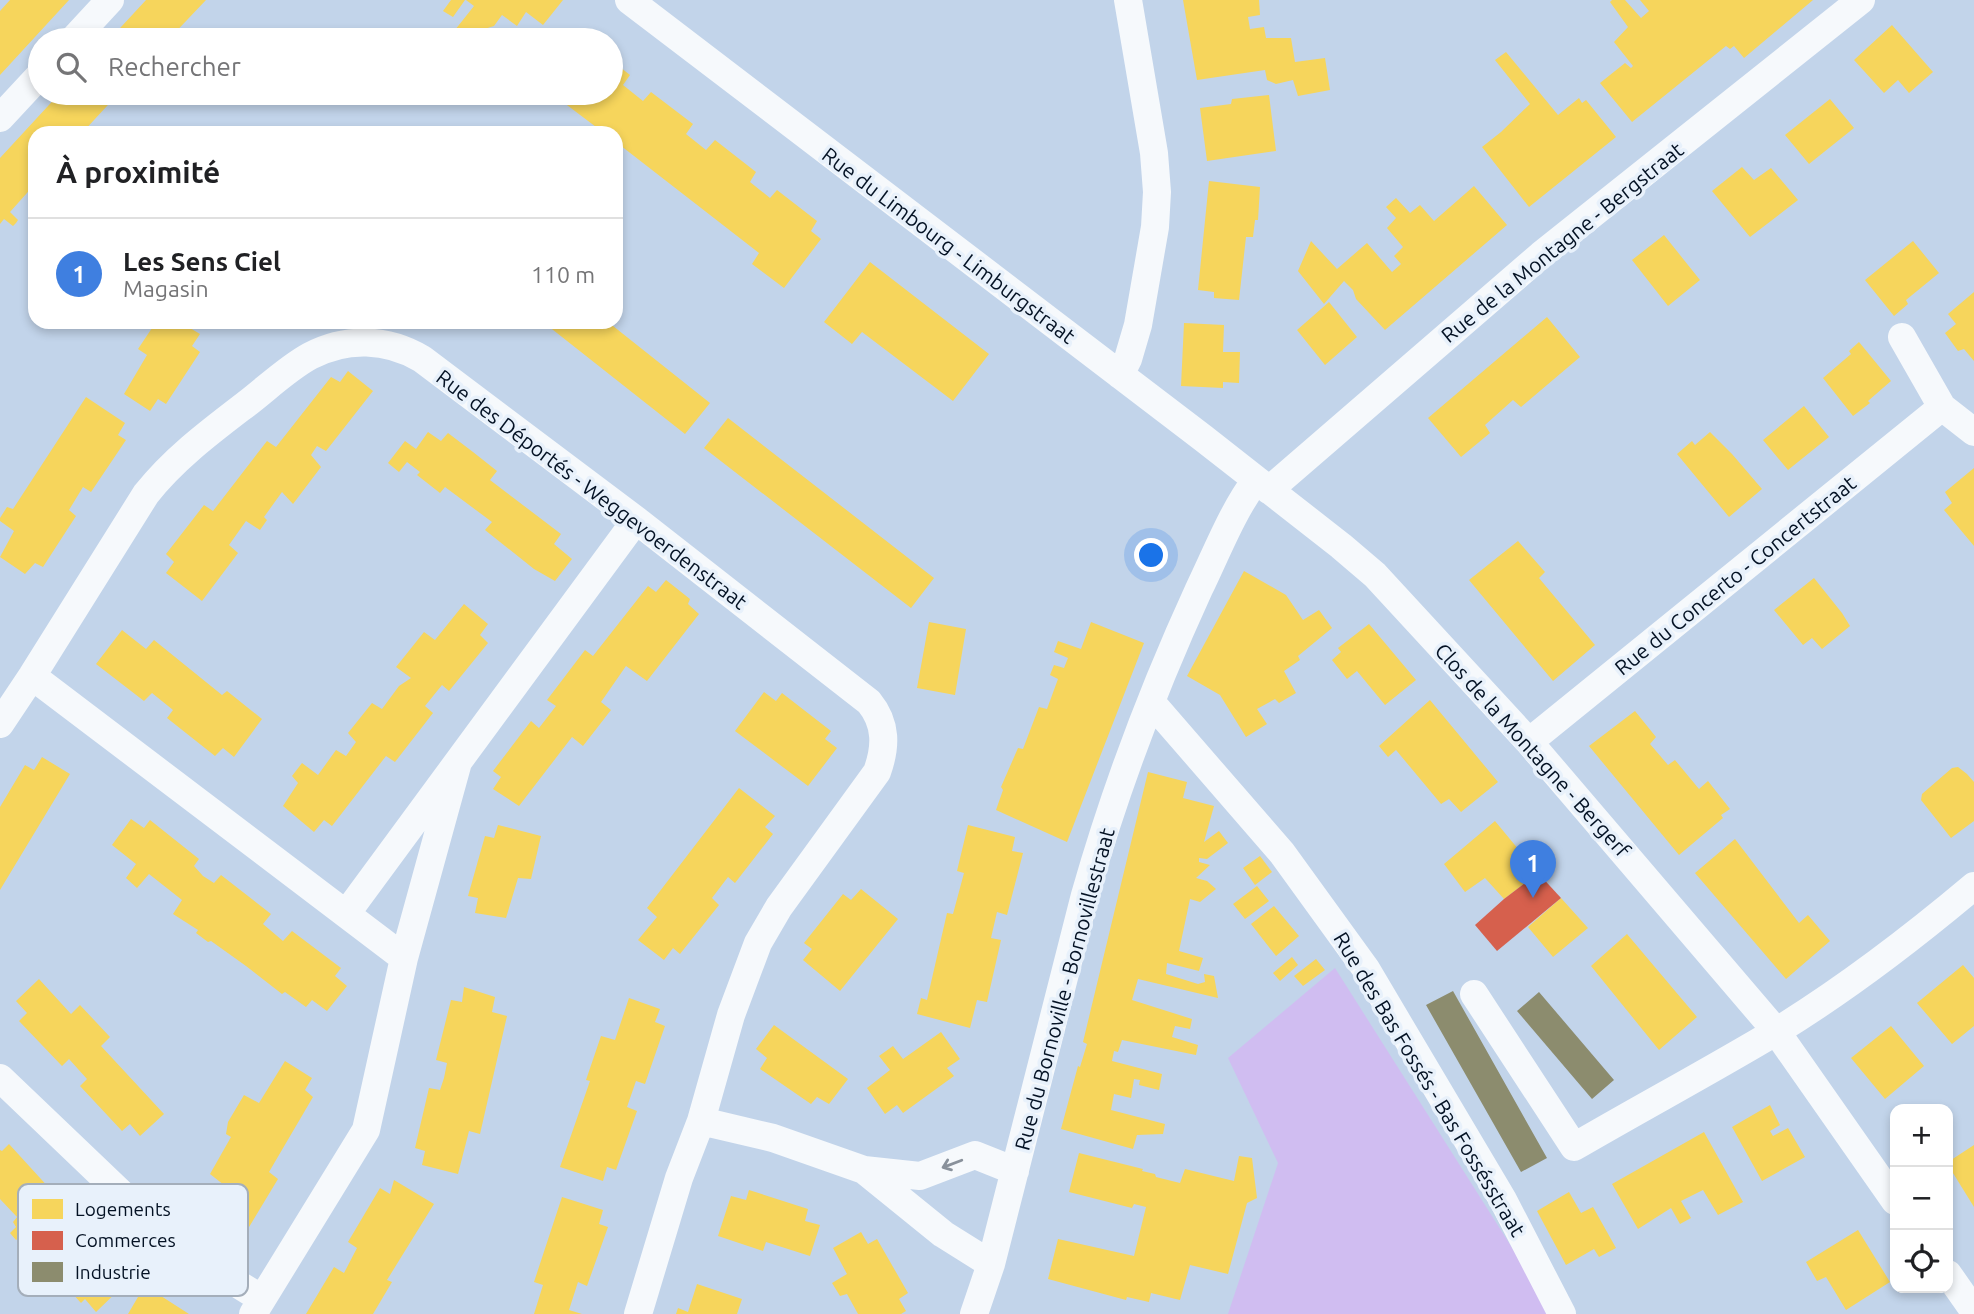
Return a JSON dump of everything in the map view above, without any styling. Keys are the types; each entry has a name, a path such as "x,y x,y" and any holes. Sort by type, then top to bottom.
{"street":[{"path":"84,28 110,0"},
{"name":"Rue du Limbourg - Limburgstraat","path":"628,0 1263,485"},
{"path":"1120,374 1128,359 1138,325 1155,227 1157,192 1154,153 1128,0"},
{"name":"Rue de la Montagne - Bergstraat","path":"1263,485 1541,255 1861,0"},
{"path":"0,118 28,88"},
{"path":"1902,337 1941,407 1974,432"},
{"name":"Rue des Déportés - Weggevoerdenstraat","path":"0,724 146,494 167,471 205,436 309,356 347,344 378,342 408,350 636,520 869,702 883,729 884,750 877,772 786,897 758,943 732,1016 701,1121 679,1178 638,1314"},
{"name":"Rue du Concerto - Concertstraat","path":"1529,743 1941,407"},
{"name":"Rue du Bornoville - Bornovillestraat","path":"974,1314 991,1264 1085,895 1126,769 1172,649 1231,520 1263,485"},
{"name":"Clos de la Montagne - Bergerf","path":"1263,485 1375,575 1529,743 1776,1031 1890,1194"},
{"path":"346,914 636,520"},
{"path":"32,676 404,958"},
{"name":"Rue des Bas Fossés - Bas Fossésstraat","path":"1151,702 1282,853 1361,961 1503,1200 1562,1314"},
{"path":"258,1306 366,1130 404,958 458,762"},
{"path":"1474,994 1574,1147 1776,1031 1874,966 1974,886"},
{"path":"0,1078 111,1184"},
{"path":"701,1121 773,1138 864,1170 919,1176 975,1155 1015,1171"},
{"path":"864,1170 943,1234 991,1264"},
{"path":"1953,1281 1974,1311"}],"shaded area":[{"path":"1335,968 1554,1314 1228,1314 1278,1163 1228,1058"}],"building: Logements":[{"path":"10,0 69,0 43,28 28,28 28,45 0,75 0,11"},
{"path":"146,0 206,0 179,28 120,28"},
{"path":"451,0 465,0 453,17 443,11"},
{"path":"466,0 563,0 543,25 526,12 517,26 502,15 494,26 488,28 457,28 474,6"},
{"path":"1183,0 1259,0 1260,15 1248,17 1250,29 1264,27 1266,38 1291,38 1295,62 1325,58 1330,90 1298,96 1293,80 1276,84 1267,80 1265,70 1197,80"},
{"path":"1625,0 1641,18 1649,11 1640,0 1813,0 1744,58 1734,46 1730,49 1726,46 1632,122 1600,83 1625,63 1631,68 1633,66 1614,42 1628,27 1610,2"},
{"path":"1892,25 1933,72 1909,93 1898,80 1884,93 1854,60"},
{"path":"1506,52 1558,115 1579,98 1582,103 1586,100 1616,137 1529,207 1482,147 1530,104 1495,60"},
{"path":"623,69 630,75 623,85"},
{"path":"623,85 643,101 651,92 693,124 686,134 706,150 715,140 756,172 750,182 770,198 777,190 817,221 811,231 821,239 784,288 752,264 759,253 623,147 623,126 595,126 567,105 623,105"},
{"path":"1269,95 1276,151 1207,161 1200,108 1231,104 1232,99"},
{"path":"1830,99 1854,128 1809,164 1785,135"},
{"path":"49,105 108,105 88,126 30,126"},
{"path":"28,128 28,192 10,212 18,220 13,226 4,219 0,224 0,158"},
{"path":"1742,167 1754,180 1771,168 1798,200 1750,237 1712,191"},
{"path":"1209,181 1260,187 1258,220 1255,220 1253,237 1246,237 1239,300 1214,298 1214,292 1198,290"},
{"path":"1474,186 1507,225 1385,330 1356,299 1353,290 1344,281 1324,304 1298,271 1311,241 1337,269 1367,243 1392,272 1401,264 1394,256 1403,247 1387,228 1396,218 1386,207 1396,198 1410,213 1420,205 1434,221"},
{"path":"1664,235 1700,280 1668,306 1632,260"},
{"path":"1913,241 1939,273 1906,300 1908,304 1894,316 1865,280"},
{"path":"870,262 989,354 953,401 862,332 852,344 824,322"},
{"path":"1974,292 1974,361 1964,349 1958,351 1945,333 1956,324 1948,314"},
{"path":"1329,302 1357,337 1325,365 1297,330"},
{"path":"1547,317 1580,357 1521,407 1513,400 1485,425 1490,433 1461,457 1428,418"},
{"path":"1184,323 1224,325 1223,352 1240,352 1239,383 1223,382 1223,388 1181,386"},
{"path":"151,329 192,329 200,334 192,346 200,352 166,404 158,399 150,411 124,394 147,355 138,349"},
{"path":"552,329 617,329 710,403 685,434"},
{"path":"1859,342 1891,381 1853,416 1823,378 1851,354 1849,351"},
{"path":"348,371 373,391 326,451 317,446 311,455 321,467 293,504 282,492 264,517 267,520 260,530 246,521 229,545 238,553 202,601 166,573 174,562 166,554 204,505 213,511 267,441 276,447 331,377 340,382"},
{"path":"86,397 125,423 118,435 126,440 91,492 83,487 69,510 76,516 43,567 35,563 25,574 0,557 14,531 0,521 0,518 7,507 13,509"},
{"path":"1804,406 1829,437 1788,470 1763,440"},
{"path":"728,418 934,578 911,608 704,448"},
{"path":"428,432 441,441 448,433 473,452 497,471 490,480 561,534 554,544 572,559 555,581 534,569 485,530 492,522 445,487 440,493 417,475 420,472 407,462 399,472 388,463 405,441 416,449"},
{"path":"1710,432 1762,489 1729,517 1677,454 1692,441 1695,445"},
{"path":"1974,468 1974,546 1944,510 1952,503 1945,492"},
{"path":"1518,541 1545,572 1539,578 1595,645 1553,681 1469,580"},
{"path":"1244,571 1286,595 1303,620 1319,610 1332,628 1298,656 1300,660 1284,671 1296,693 1279,703 1275,699 1257,709 1267,724 1246,737 1220,695 1187,676"},
{"path":"1814,578 1850,626 1822,649 1812,638 1803,645 1774,610"},
{"path":"666,580 690,599 688,604 699,614 647,681 626,666 601,702 611,710 583,746 572,737 519,806 493,789 501,777 493,771 531,721 539,728 556,706 547,700 585,650 593,656 648,586 656,592"},
{"path":"464,604 488,624 480,635 488,643 449,691 442,685 425,706 433,713 395,762 386,756 332,826 324,820 314,832 283,806 298,783 292,776 302,763 318,775 336,750 346,756 356,742 348,733 372,703 382,709 399,686 411,678 396,667 424,632 435,640"},
{"path":"929,622 966,629 955,695 917,688"},
{"path":"1091,622 1144,643 1067,842 996,810 1003,790 1001,787 1018,748 1023,749 1039,707 1047,709 1058,679 1050,675 1054,665 1064,668 1068,658 1054,652 1058,641 1081,649"},
{"path":"1369,624 1416,680 1385,705 1357,671 1347,679 1332,660 1341,652 1338,648"},
{"path":"122,630 146,649 154,640 222,695 227,691 262,719 234,757 223,748 215,756 167,718 173,710 152,693 144,701 96,664"},
{"path":"764,692 776,701 782,693 831,731 825,739 837,748 808,786 735,731"},
{"path":"1430,700 1498,782 1461,812 1449,799 1441,804 1396,750 1388,757 1379,746"},
{"path":"1635,711 1656,737 1650,744 1668,765 1675,760 1699,789 1708,781 1730,809 1679,855 1589,746"},
{"path":"42,757 70,774 0,890 0,807 25,765 34,770"},
{"path":"1958,767 1974,782 1974,821 1951,838 1921,800 1922,794 1952,768"},
{"path":"1148,772 1187,782 1183,798 1214,806 1204,842 1219,831 1228,843 1207,859 1199,858 1199,862 1210,865 1196,878 1207,881 1216,889 1200,902 1190,899 1179,951 1203,958 1199,971 1167,963 1166,974 1198,984 1205,982 1204,974 1214,976 1218,998 1138,979 1132,1000 1192,1019 1190,1029 1175,1026 1172,1037 1198,1045 1196,1055 1122,1040 1118,1052 1114,1051 1112,1061 1162,1074 1159,1090 1139,1085 1140,1080 1134,1079 1131,1098 1114,1094 1111,1110 1165,1124 1163,1134 1137,1135 1133,1149 1061,1129 1078,1066 1080,1067 1087,1044 1083,1042"},
{"path":"739,788 775,816 765,827 773,834 735,883 728,877 712,898 719,905 680,954 673,948 664,960 638,940 657,917 647,908"},
{"path":"131,819 144,828 150,820 199,859 194,866 203,876 214,883 221,875 271,914 263,924 283,941 292,931 341,968 335,976 347,986 327,1011 312,1000 306,1007 285,992 282,994 211,941 208,942 196,933 198,930 173,914 182,900 149,874 137,888 126,878 136,864 112,845"},
{"path":"1495,821 1538,873 1504,899 1485,878 1465,892 1444,864"},
{"path":"498,825 541,836 531,879 518,878 506,918 475,913 478,898 468,896 485,836 494,838"},
{"path":"968,825 1015,837 1012,851 1023,853 1007,915 997,912 991,938 1001,940 987,1002 977,1000 970,1028 917,1014 921,998 927,1000 947,913 953,914 964,873 957,871"},
{"path":"1735,839 1799,923 1808,915 1830,941 1786,979 1695,873"},
{"path":"1260,856 1272,872 1255,885 1243,868"},
{"path":"1257,886 1269,901 1245,919 1233,904"},
{"path":"861,889 898,919 840,991 803,960 812,949 804,943 843,894 851,900"},
{"path":"1561,898 1588,928 1553,957 1528,927"},
{"path":"1274,906 1299,936 1276,956 1251,924"},
{"path":"1627,934 1697,1017 1659,1050 1591,966"},
{"path":"1292,957 1298,965 1280,981 1273,973"},
{"path":"1316,959 1325,970 1303,986 1294,976"},
{"path":"1963,965 1974,978 1974,1026 1952,1044 1917,1003"},
{"path":"39,979 71,1014 80,1005 110,1037 101,1046 164,1114 140,1136 130,1124 122,1131 80,1086 87,1079 69,1059 62,1066 19,1021 27,1013 16,1001"},
{"path":"464,987 495,997 492,1012 507,1016 480,1134 469,1131 458,1174 422,1165 425,1151 415,1148 429,1088 440,1090 444,1078 447,1063 436,1060 451,1000 462,1002"},
{"path":"629,998 660,1009 655,1022 665,1026 645,1084 636,1081 627,1107 637,1111 616,1170 607,1167 603,1181 560,1167 590,1081 586,1080 601,1036 615,1040"},
{"path":"774,1025 848,1079 829,1104 817,1097 811,1104 760,1069 767,1058 756,1049"},
{"path":"1891,1026 1924,1066 1885,1099 1851,1058"},
{"path":"941,1032 960,1059 947,1068 954,1076 903,1113 897,1105 885,1114 867,1088 890,1070 879,1056 893,1046 903,1059"},
{"path":"285,1061 312,1078 305,1090 313,1097 269,1172 278,1179 248,1229 248,1184 223,1184 210,1174 231,1137 226,1134 228,1122 244,1095 259,1103"},
{"path":"1770,1105 1780,1125 1770,1131 1773,1136 1788,1128 1805,1157 1762,1181 1732,1127"},
{"path":"1704,1132 1743,1202 1718,1215 1703,1190 1681,1201 1691,1218 1680,1224 1671,1208 1638,1229 1612,1184"},
{"path":"9,1144 46,1184 18,1184 18,1238 16,1240 10,1233 16,1227 13,1222 17,1217 0,1199 0,1150"},
{"path":"1974,1145 1974,1207 1953,1173 1953,1159"},
{"path":"1079,1153 1143,1169 1142,1171 1155,1174 1156,1177 1180,1183 1185,1169 1234,1181 1239,1156 1252,1158 1257,1198 1247,1203 1228,1274 1190,1265 1180,1300 1151,1293 1149,1302 1127,1297 1126,1300 1048,1279 1058,1239 1134,1256 1146,1207 1134,1204 1132,1208 1069,1192"},
{"path":"394,1180 434,1204 387,1280 392,1282 373,1314 306,1314 334,1267 344,1273 357,1248 348,1242 380,1188 390,1194"},
{"path":"749,1190 808,1209 805,1221 820,1225 810,1256 766,1242 763,1251 718,1236 731,1196 746,1200"},
{"path":"1569,1192 1581,1213 1593,1207 1616,1248 1599,1257 1594,1249 1566,1265 1537,1211"},
{"path":"562,1197 603,1210 599,1224 608,1227 587,1286 578,1282 569,1310 582,1314 534,1314 543,1285 534,1282"},
{"path":"1858,1230 1890,1282 1846,1310 1826,1277 1817,1281 1806,1262"},
{"path":"861,1232 868,1244 877,1239 908,1293 899,1299 906,1311 901,1314 858,1314 847,1294 840,1296 832,1283 847,1274 833,1248"},
{"path":"697,1284 742,1299 737,1314 676,1314 678,1308 688,1312"},
{"path":"75,1296 113,1296 96,1312 85,1299 81,1303"},
{"path":"139,1296 161,1296 189,1314 128,1314"}],"building: Commerces":[{"path":"1538,873 1561,898 1497,951 1475,925"}],"building: Industrie":[{"path":"1453,991 1547,1158 1521,1172 1426,1005"},
{"path":"1539,992 1614,1080 1592,1099 1517,1011"}],"place":[{"name":"Les Sens Ciel","path":"1533,898"}]}
